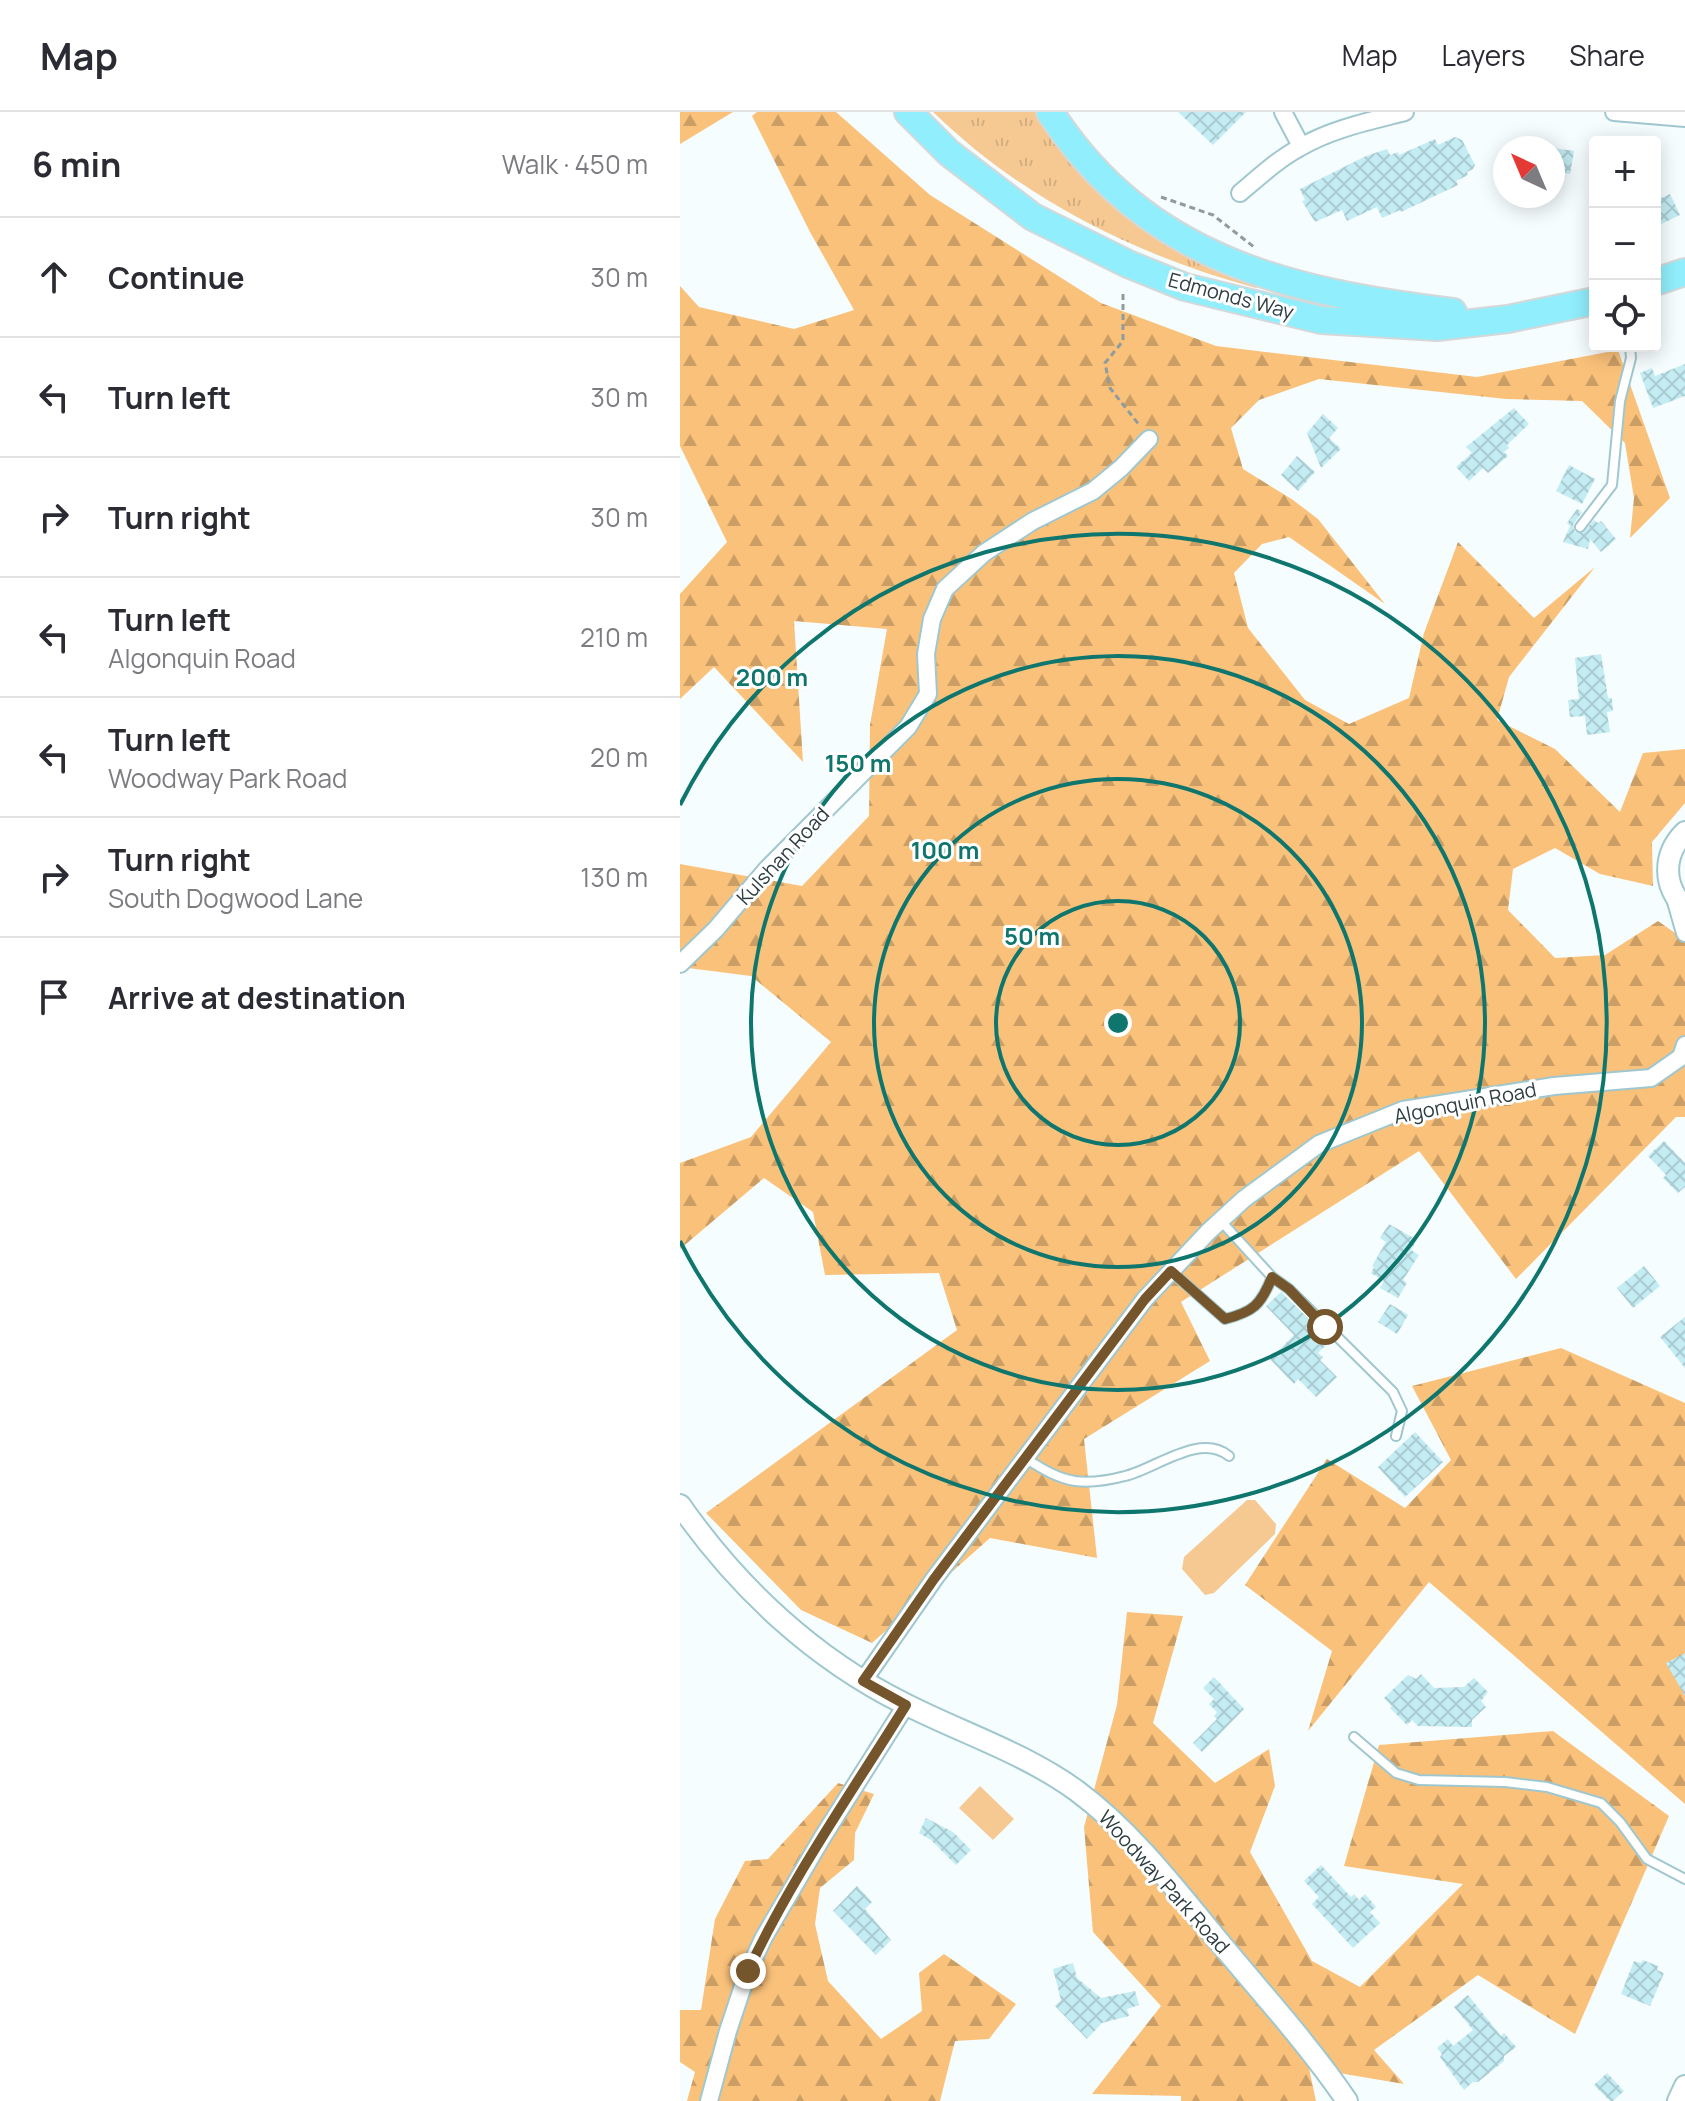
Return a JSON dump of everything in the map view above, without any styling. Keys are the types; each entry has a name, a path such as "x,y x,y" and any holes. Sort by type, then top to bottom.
{"main road":[{"name":"Edmonds Way","path":"908,112 949,153 1033,217 1128,264 1185,287 1321,320 1437,327 1508,319 1589,302"},
{"name":"Edmonds Way","path":"1050,112 1084,158 1120,196 1172,234 1219,258 1326,291 1412,307 1508,319"},
{"path":"1661,280 1685,272"}],"street":[{"path":"1283,112 1301,146"},
{"path":"1240,193 1267,169 1301,146 1353,125 1405,112"},
{"path":"1614,112 1667,114 1685,118"},
{"name":"Kulshan Road","path":"680,964 716,929 767,869 908,727 928,694 926,654 932,619 945,589 984,553 1033,521 1093,491 1149,439"},
{"path":"1685,832 1669,852 1667,868 1680,903 1685,933"},
{"name":"Algonquin Road","path":"863,1681 934,1579 1145,1299 1244,1199 1319,1144 1403,1110 1554,1086 1651,1078 1681,1057 1685,1045"},
{"name":"Woodway Park Road","path":"680,1505 719,1557 806,1641 863,1681 906,1705 1032,1764 1077,1791 1111,1820 1194,1912 1347,2101"},
{"path":"709,2101 748,1971 764,1937 906,1705"},
{"path":"1678,2101 1685,2086"}],"lane":[{"path":"1580,527 1612,485 1620,401 1630,352"},
{"path":"1220,1220 1272,1277 1289,1289 1393,1392 1402,1411 1396,1436"},
{"path":"1171,1271 1225,1319 1246,1314 1263,1299 1272,1277"},
{"path":"1024,1458 1056,1476 1077,1481 1126,1476 1195,1450 1213,1448 1229,1456"},
{"path":"1354,1737 1396,1773 1419,1780 1505,1782 1547,1787 1601,1803 1620,1822 1647,1859 1685,1879"}],"path":[{"path":"1182,202 1229,225"},
{"path":"1123,294 1123,341 1105,363 1110,388 1149,439"}],"green space":[{"path":"680,112 733,112 680,144"},
{"path":"757,112 836,112 930,195 1101,303 1216,346 1477,377 1619,352 1670,498 1630,538 1634,498 1625,443 1582,401 1506,399 1319,379 1259,400 1231,428 1243,469 1318,519 1385,604 1289,537 1262,544 1234,573 1248,628 1305,700 1349,724 1409,698 1424,633 1458,542 1534,618 1595,567 1509,677 1497,720 1555,749 1620,812 1643,753 1685,749 1685,803 1652,842 1653,886 1600,874 1555,848 1513,869 1508,910 1555,958 1605,955 1658,921 1685,940 1685,1117 1676,1117 1516,1279 1419,1151 1181,1302 1210,1361 1084,1439 1097,1558 990,1538 872,1643 801,1610 706,1513 957,1330 939,1273 825,1275 813,1212 764,1178 680,1249 680,1163 751,1137 831,1042 751,976 680,967 680,864 802,886 869,816 870,725 887,629 794,621 803,762 714,667 680,699 680,594 727,542 680,446 680,286 699,307 794,329 854,310 810,232 752,116"},
{"path":"933,112 1041,112 1055,134 1259,286 1256,288 1211,275 1167,259 1083,221 1005,172"},
{"path":"1561,1348 1685,1403 1685,1804 1429,1582 1308,1731 1332,1651 1245,1585 1327,1459 1405,1508 1451,1460 1412,1386"},
{"path":"1247,1500 1255,1500 1276,1524 1275,1534 1214,1593 1205,1595 1182,1569 1184,1557"},
{"path":"1127,1612 1183,1616 1153,1723 1215,1783 1269,1749 1275,1786 1250,1852 1312,1961 1360,1987 1463,1884 1344,1866 1379,1745 1553,1731 1669,1816 1575,2034 1478,1975 1374,2050 1404,2084 1309,2068 1316,2101 1181,2101 1181,2096 1092,2094 1161,2006 1093,1932 1084,1827 1117,1705"},
{"path":"838,1783 874,1794 855,1833 854,1860 820,1888 815,1924 828,1981 881,2039 922,2011 919,1973 944,1954 1016,2004 989,2039 955,2041 940,2101 687,2101 695,2072 680,2062 680,2010 701,2010 715,1919 745,1861 768,1859"},
{"path":"980,1786 1014,1819 993,1840 959,1808"}],"building":[{"path":"1178,112 1246,112 1213,145"},
{"path":"1455,137 1462,140 1475,165 1473,169 1456,181 1458,185 1401,212 1382,218 1377,207 1347,221 1342,210 1315,222 1302,201 1305,200 1300,189 1366,156 1387,149 1390,155 1398,152 1399,155 1435,139 1438,145"},
{"path":"1565,150 1574,151 1570,174 1565,173"},
{"path":"1670,194 1680,215 1661,224 1661,208 1661,198"},
{"path":"1685,364 1685,396 1653,408 1640,373 1652,368 1655,376"},
{"path":"1514,408 1529,424 1507,445 1509,448 1504,452 1508,456 1488,473 1483,468 1469,481 1456,467 1472,453 1466,447"},
{"path":"1323,414 1338,428 1329,438 1341,449 1321,468 1307,433"},
{"path":"1297,456 1315,472 1298,491 1281,475"},
{"path":"1569,465 1595,479 1582,504 1556,491"},
{"path":"1577,509 1582,512 1573,525 1575,532 1583,533 1594,520 1598,523 1601,521 1616,539 1601,552 1590,539 1588,549 1563,542 1570,526 1567,523"},
{"path":"1601,654 1608,698 1612,698 1613,711 1607,712 1610,732 1587,735 1585,716 1570,717 1568,700 1579,699 1575,658"},
{"path":"1664,1141 1685,1163 1685,1187 1678,1193 1648,1156"},
{"path":"1389,1224 1417,1240 1411,1250 1419,1255 1403,1280 1407,1283 1398,1298 1380,1288 1384,1281 1371,1273 1386,1242 1380,1238"},
{"path":"1644,1266 1660,1286 1633,1308 1617,1288"},
{"path":"1281,1292 1331,1340 1318,1353 1323,1357 1320,1360 1337,1377 1316,1397 1298,1379 1294,1384 1270,1359 1294,1335 1266,1306"},
{"path":"1390,1304 1408,1315 1397,1334 1378,1322"},
{"path":"1685,1317 1685,1368 1660,1337"},
{"path":"1415,1432 1443,1462 1405,1497 1378,1467"},
{"path":"1685,1653 1685,1696 1666,1663"},
{"path":"1421,1674 1434,1688 1464,1687 1474,1678 1488,1692 1481,1701 1486,1707 1472,1720 1472,1727 1418,1726 1412,1720 1407,1725 1390,1708 1392,1706 1384,1698 1408,1675 1416,1679"},
{"path":"1214,1677 1244,1709 1202,1752 1193,1743 1217,1719 1214,1716 1217,1712 1209,1704 1214,1699 1203,1688"},
{"path":"926,1818 953,1832 971,1850 956,1865 931,1840 919,1833"},
{"path":"1321,1865 1351,1897 1354,1894 1359,1900 1365,1894 1376,1907 1370,1912 1380,1923 1353,1948 1312,1904 1319,1897 1304,1881"},
{"path":"857,1886 872,1902 865,1909 891,1940 876,1955 833,1911"},
{"path":"1643,1960 1658,1966 1657,1970 1664,1973 1650,2006 1621,1994 1634,1961 1641,1963"},
{"path":"1073,1963 1077,1978 1101,1998 1135,1991 1139,2005 1127,2009 1129,2016 1102,2023 1087,2039 1055,2006 1061,2000 1053,1969"},
{"path":"1468,1995 1501,2036 1504,2033 1516,2047 1504,2056 1504,2061 1464,2090 1437,2048 1448,2039 1453,2046 1473,2030 1454,2007"},
{"path":"1607,2073 1624,2091 1613,2101 1594,2085"}],"route":[{"path":"748,1971 764,1937 822,1838 906,1705 863,1681 934,1579 1145,1299 1171,1271 1225,1319 1246,1314 1263,1299 1272,1277 1289,1289 1325,1327"}]}
